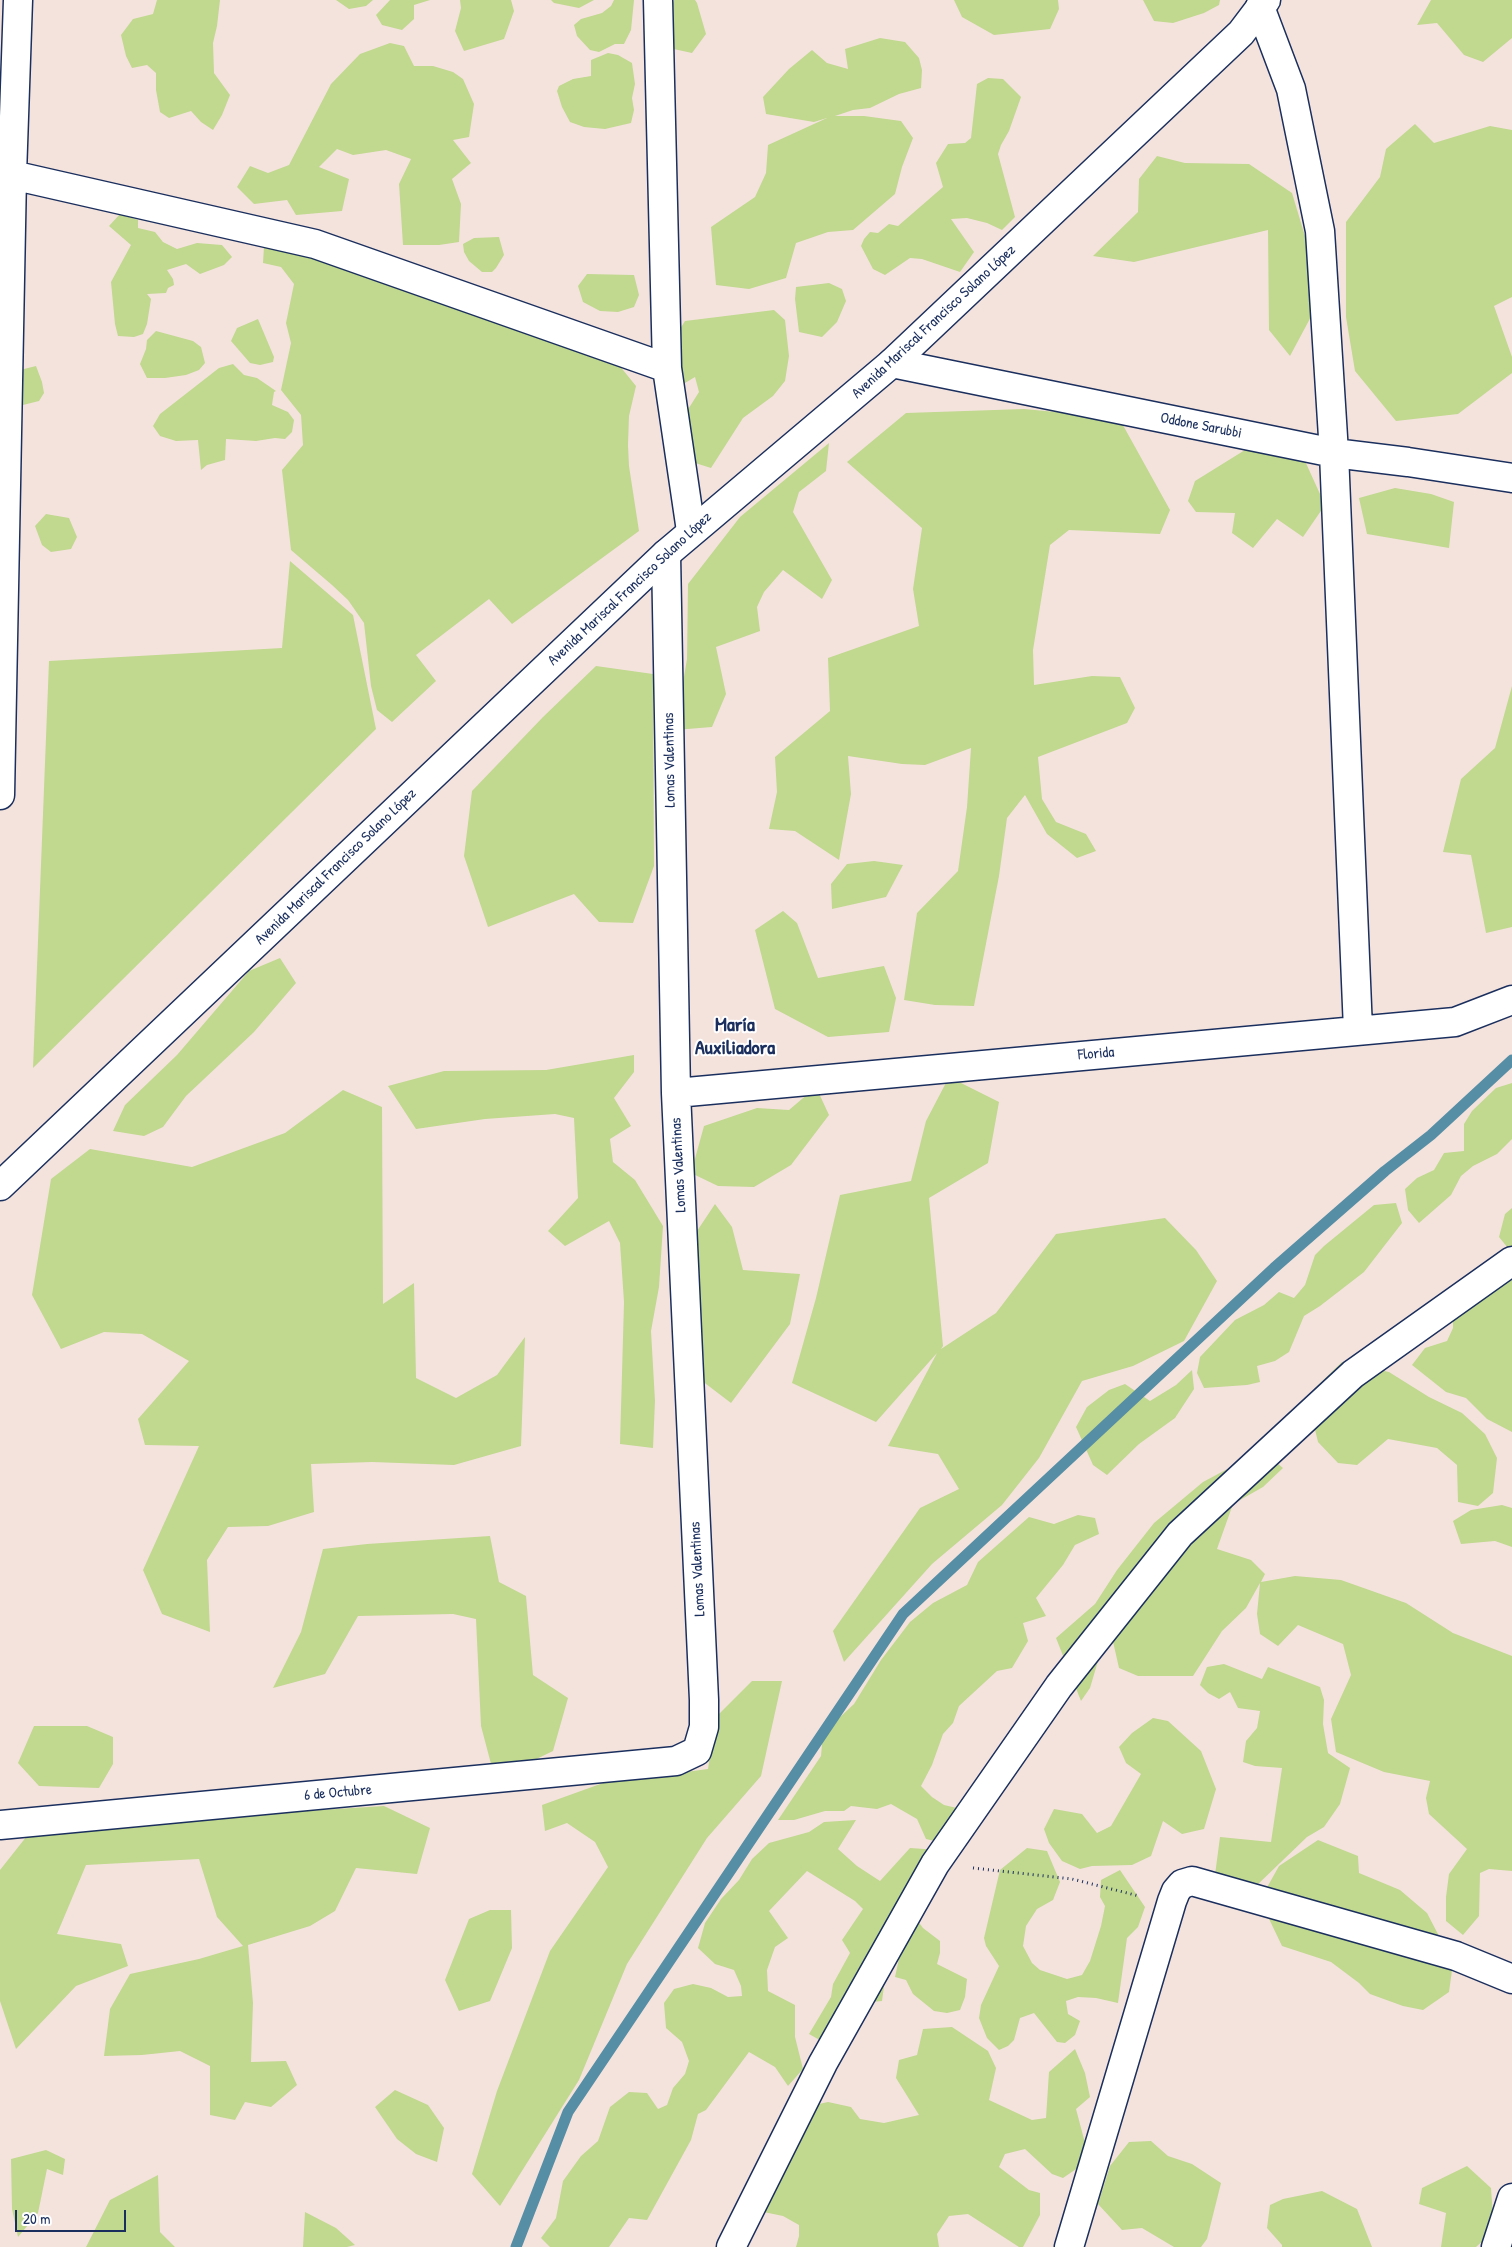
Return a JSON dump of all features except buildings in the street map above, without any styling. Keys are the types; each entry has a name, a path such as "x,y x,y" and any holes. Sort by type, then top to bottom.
{"street":[{"path":"0,795 6,176 18,0"},
{"path":"658,0 667,368 690,531"},
{"path":"1263,4 1291,90 1320,231 1334,453 1358,1030"},
{"name":"Avenida Mariscal Francisco Solano López","path":"0,1186 690,531 892,363 1240,33 1263,4"},
{"path":"6,176 315,244 667,368"},
{"name":"Oddone Sarubbi","path":"892,363 1334,453 1512,478"},
{"name":"Lomas Valentinas","path":"666,554 676,1093 704,1718 704,1727 697,1752 676,1761"},
{"name":"Florida","path":"676,1093 1455,1022 1512,1000"},
{"path":"731,2247 823,2064 935,1864 1059,1686 1180,1534 1353,1374 1512,1261"},
{"name":"6 de Octubre","path":"0,1825 676,1761"},
{"path":"1069,2247 1172,1901 1176,1891 1182,1884 1192,1881 1456,1956 1512,1979"},
{"path":"1496,2247 1512,2198"}],"path":[{"path":"935,1864 1072,1879 1125,1894 1172,1901"}],"green space":[{"path":"157,0 220,0 213,43 214,73 230,95 222,115 213,130 201,122 191,111 169,118 160,112 156,90 156,73 147,65 132,68 126,56 121,35 133,19 153,14"},
{"path":"336,0 373,0 366,6 349,9"},
{"path":"390,0 430,0 414,5 414,19 402,30 382,25 376,15"},
{"path":"460,0 511,0 514,11 504,39 464,51 455,31 461,8"},
{"path":"551,0 594,0 579,8 554,3"},
{"path":"614,0 634,0 631,30 624,44 615,44 599,52 590,50 577,36 574,25 581,19 602,13 611,6"},
{"path":"674,0 695,0 697,3 706,34 692,53 669,48 665,25"},
{"path":"954,0 1058,0 1059,9 1050,29 994,35 962,17"},
{"path":"1143,0 1220,0 1219,5 1204,13 1173,23 1154,21"},
{"path":"1431,0 1512,0 1512,38 1483,62 1464,55 1437,23 1417,25"},
{"path":"880,38 905,42 919,58 922,70 921,88 899,94 870,108 853,110 835,116 864,116 901,121 913,138 902,167 895,194 853,230 828,232 796,243 786,278 749,289 716,285 711,227 755,197 766,173 768,145 827,118 814,122 766,114 763,97 789,69 812,50 827,63 848,69 845,49"},
{"path":"390,43 404,46 414,66 433,66 453,72 463,79 474,104 469,137 453,140 471,163 452,179 461,204 459,242 439,245 403,245 399,184 411,159 386,150 353,155 337,149 319,167 349,179 342,211 296,215 287,200 254,204 237,187 250,166 268,173 289,165 331,84 360,54"},
{"path":"608,53 618,55 632,63 635,84 632,98 634,110 631,123 605,129 584,127 570,122 562,107 557,91 559,86 573,79 591,76 591,60"},
{"path":"988,78 1003,79 1021,97 1009,131 998,154 1015,217 1002,230 987,223 967,218 951,219 974,252 960,272 922,259 910,258 885,275 873,269 861,246 864,239 870,232 878,233 889,224 898,226 943,187 936,163 948,144 965,143 971,138 977,84"},
{"path":"1415,124 1434,143 1490,126 1512,130 1512,297 1494,306 1512,357 1512,373 1458,414 1396,421 1355,371 1346,317 1346,222 1380,177 1386,149"},
{"path":"1157,156 1185,163 1249,164 1292,193 1311,256 1313,313 1290,356 1269,330 1268,230 1134,262 1093,256 1138,212 1139,179"},
{"path":"120,214 138,220 138,228 155,232 163,242 177,249 197,243 222,245 232,257 224,265 200,274 186,264 167,270 173,279 174,285 168,288 166,293 147,294 151,299 147,324 143,334 134,337 118,336 115,324 111,282 131,245 109,226"},
{"path":"499,237 504,255 492,272 482,272 469,261 464,252 463,244 474,238"},
{"path":"264,246 471,297 606,349 636,386 629,416 628,445 629,466 639,531 512,624 489,599 416,655 436,681 392,722 377,710 371,686 364,623 348,600 291,550 282,470 303,445 301,415 281,390 291,343 286,323 294,284 281,267 263,263"},
{"path":"587,274 634,275 639,295 634,307 618,312 600,311 583,302 578,286"},
{"path":"829,283 842,289 846,301 837,322 822,337 799,332 795,299 796,287"},
{"path":"774,310 785,320 789,356 785,381 773,396 743,418 711,468 670,455 687,411 699,392 695,377 680,386 667,350 685,321"},
{"path":"258,319 274,357 273,362 260,365 250,363 231,341 237,328"},
{"path":"156,331 193,341 201,347 205,363 199,370 186,375 147,378 140,364 146,349 147,340"},
{"path":"233,364 244,375 257,378 276,391 274,392 272,405 288,412 294,420 292,432 285,439 275,438 256,441 226,439 225,460 207,465 201,470 198,440 176,441 160,436 153,426 160,414 219,368"},
{"path":"36,366 44,393 39,401 23,405 6,396 12,372"},
{"path":"1024,409 1119,418 1170,510 1160,534 1069,530 1050,545 1033,650 1034,685 1092,676 1120,677 1135,708 1127,723 1038,757 1042,799 1056,822 1086,834 1096,851 1077,858 1047,834 1025,795 1007,818 999,876 974,1006 935,1005 904,1000 917,913 958,871 967,807 971,748 925,765 902,764 848,756 851,794 839,860 795,831 769,829 777,792 775,757 830,711 828,658 919,626 913,589 922,528 847,462 906,413"},
{"path":"829,443 826,471 799,492 793,512 832,580 822,599 783,570 764,592 757,607 760,631 716,647 726,694 712,727 675,730 687,659 688,584 740,517"},
{"path":"1245,450 1305,461 1325,505 1303,537 1277,519 1253,548 1232,533 1235,513 1196,512 1188,501 1195,481"},
{"path":"1395,488 1431,494 1454,502 1449,548 1367,534 1359,498"},
{"path":"46,514 69,518 77,537 71,549 51,552 42,545 35,526"},
{"path":"290,561 353,615 376,729 33,1068 49,661 282,648"},
{"path":"596,666 653,674 654,866 633,923 599,922 574,894 488,927 464,856 472,791 543,717"},
{"path":"1512,686 1512,927 1486,933 1471,855 1443,852 1461,779 1495,748"},
{"path":"874,861 903,865 886,897 832,909 831,884 847,864"},
{"path":"783,911 797,923 818,978 884,966 896,998 889,1032 828,1037 775,1009 755,930"},
{"path":"280,958 296,983 254,1032 186,1096 163,1127 144,1136 113,1131 125,1105 177,1055 249,971"},
{"path":"634,1055 634,1072 614,1098 631,1126 610,1139 613,1162 635,1180 663,1226 659,1287 651,1331 655,1401 653,1448 620,1444 624,1302 620,1243 609,1221 565,1246 548,1231 578,1198 574,1118 555,1114 485,1119 416,1129 388,1086 444,1071 546,1070"},
{"path":"949,1077 999,1102 988,1163 929,1198 943,1346 941,1349 996,1313 1056,1234 1165,1218 1196,1250 1217,1281 1184,1341 1133,1366 1082,1381 1039,1458 1002,1505 932,1564 844,1662 833,1631 920,1508 959,1489 938,1454 888,1446 937,1353 876,1422 792,1383 816,1298 840,1195 911,1181 926,1121"},
{"path":"1512,1083 1512,1139 1497,1154 1473,1166 1461,1176 1451,1195 1419,1223 1408,1210 1405,1189 1417,1178 1434,1170 1444,1153 1464,1151 1464,1124 1472,1111 1496,1088"},
{"path":"816,1087 829,1115 791,1165 754,1187 718,1186 691,1173 704,1126 757,1108 789,1110"},
{"path":"343,1090 382,1107 383,1304 414,1283 416,1378 456,1398 497,1375 525,1337 521,1446 454,1465 372,1462 311,1464 314,1512 268,1526 228,1527 207,1560 210,1632 162,1614 143,1570 199,1446 145,1445 138,1419 189,1361 142,1334 104,1332 61,1349 32,1295 51,1179 90,1149 192,1167 285,1133"},
{"path":"1396,1203 1402,1223 1364,1272 1304,1316 1289,1352 1275,1361 1257,1366 1260,1382 1247,1385 1204,1388 1197,1373 1200,1357 1235,1320 1264,1305 1279,1292 1294,1298 1305,1285 1315,1255 1324,1246 1374,1205"},
{"path":"715,1204 732,1227 743,1270 800,1274 790,1324 731,1403 689,1371 693,1237"},
{"path":"1512,1208 1512,1253 1499,1237 1505,1214"},
{"path":"1512,1258 1512,1432 1487,1419 1466,1398 1446,1392 1412,1365 1425,1348 1447,1341 1453,1328 1453,1308"},
{"path":"1342,1362 1389,1372 1429,1397 1462,1413 1485,1434 1497,1458 1493,1493 1478,1506 1458,1502 1457,1465 1437,1448 1388,1439 1357,1465 1338,1463 1318,1442 1311,1413 1314,1389"},
{"path":"1192,1370 1194,1389 1175,1418 1139,1444 1107,1475 1093,1465 1076,1427 1087,1407 1109,1390 1125,1384 1150,1401 1176,1385"},
{"path":"1259,1448 1283,1468 1263,1487 1233,1504 1217,1549 1251,1560 1265,1574 1261,1582 1295,1576 1341,1580 1406,1603 1453,1633 1512,1656 1512,1871 1489,1869 1480,1873 1479,1916 1463,1935 1446,1921 1446,1897 1449,1874 1467,1849 1429,1814 1426,1798 1430,1781 1384,1772 1336,1752 1331,1719 1351,1675 1343,1644 1298,1625 1278,1646 1260,1634 1257,1614 1260,1583 1246,1608 1222,1631 1193,1676 1138,1676 1119,1668 1109,1624 1090,1688 1081,1701 1056,1638 1095,1604 1117,1570 1154,1523 1203,1482 1248,1458"},
{"path":"1502,1505 1512,1508 1512,1547 1495,1541 1461,1544 1453,1521 1471,1510"},
{"path":"1078,1515 1095,1518 1099,1534 1075,1545 1063,1565 1036,1598 1046,1616 1023,1623 1028,1641 1012,1668 997,1671 959,1706 953,1723 943,1734 932,1765 921,1786 944,1805 961,1809 956,1846 926,1839 917,1819 891,1804 877,1809 851,1806 844,1811 825,1811 794,1820 778,1820 821,1756 823,1733 854,1704 881,1660 910,1622 933,1603 967,1585 978,1562 1029,1517 1054,1524"},
{"path":"490,1536 499,1582 526,1596 533,1675 568,1698 553,1751 495,1779 481,1726 476,1619 453,1614 358,1616 325,1674 273,1688 301,1632 323,1549 367,1544"},
{"path":"1224,1664 1262,1679 1268,1667 1320,1687 1324,1700 1323,1724 1328,1753 1350,1768 1340,1804 1324,1827 1307,1837 1255,1887 1215,1875 1220,1837 1271,1842 1282,1768 1255,1766 1243,1762 1246,1741 1257,1728 1260,1711 1238,1708 1230,1692 1219,1699 1208,1693 1200,1685 1207,1667"},
{"path":"752,1681 782,1681 761,1776 707,1838 627,1964 579,2080 500,2206 472,2174 497,2091 550,1951 608,1867 595,1842 567,1823 545,1831 542,1805 603,1783 708,1769 716,1717"},
{"path":"1153,1718 1168,1721 1201,1751 1216,1789 1204,1829 1182,1834 1163,1821 1151,1856 1132,1865 1092,1866 1080,1869 1062,1861 1049,1843 1044,1829 1054,1809 1082,1814 1097,1833 1111,1826 1141,1774 1126,1763 1119,1747 1132,1733"},
{"path":"34,1726 87,1726 113,1737 113,1764 99,1788 39,1786 18,1763"},
{"path":"384,1806 430,1828 417,1874 356,1868 335,1911 310,1926 248,1945 253,2003 251,2062 286,2061 297,2085 271,2107 245,2102 235,2120 210,2115 210,2066 180,2051 104,2056 110,2009 130,1974 199,1959 243,1946 217,1917 199,1859 86,1865 57,1934 121,1944 128,1966 76,1986 16,2049 0,2001 0,1870 38,1822 131,1828 227,1816"},
{"path":"856,1820 838,1849 857,1866 880,1881 910,1848 939,1850 885,1979 882,2001 851,2004 832,2047 809,2034 831,1997 833,1984 850,1953 842,1940 863,1909 855,1901 807,1871 769,1911 788,1938 775,1947 767,1970 768,1991 795,2005 795,2037 803,2069 788,2086 775,2067 749,2052 706,2110 698,2114 691,2140 647,2220 629,2218 609,2247 550,2247 541,2238 556,2218 563,2181 581,2156 598,2141 610,2107 629,2092 647,2093 658,2109 667,2105 673,2088 685,2074 689,2061 682,2042 666,2028 664,2003 674,1989 693,1984 711,1988 728,1997 742,1996 741,1986 734,1970 715,1964 698,1948 705,1923 721,1899 739,1880 752,1859 769,1843 809,1832 824,1822"},
{"path":"1318,1840 1358,1856 1359,1873 1400,1890 1427,1913 1453,1963 1449,1992 1423,2010 1403,2006 1370,1994 1359,1983 1331,1962 1282,1946 1260,1900 1279,1866"},
{"path":"1027,1848 1047,1851 1060,1882 1053,1900 1037,1909 1026,1926 1023,1946 1032,1963 1040,1970 1067,1979 1082,1975 1090,1961 1105,1906 1100,1897 1101,1880 1120,1870 1145,1907 1138,1927 1127,1938 1118,2003 1096,1998 1078,1997 1066,2001 1068,2014 1080,2021 1075,2035 1065,2043 1057,2042 1034,2013 1020,2018 1014,2040 1008,2046 999,2050 987,2038 979,2018 981,2005 999,1966 986,1946 984,1938 1000,1870"},
{"path":"490,1910 511,1910 512,1948 490,2001 459,2011 445,1980 469,1919"},
{"path":"917,1920 923,1928 940,1941 940,1953 937,1964 967,1979 965,1997 960,2010 947,2013 934,2011 913,1994 906,1980 895,1977 900,1954"},
{"path":"952,2027 988,2051 996,2068 989,2100 1032,2120 1046,2118 1049,2072 1075,2049 1085,2073 1090,2097 1076,2109 1085,2143 1082,2165 1063,2178 1052,2174 1025,2149 1005,2154 999,2167 1029,2190 1040,2193 1040,2215 1023,2247 1019,2247 968,2214 949,2216 937,2234 939,2247 796,2247 799,2225 783,2216 754,2210 797,2109 828,2102 851,2107 860,2119 884,2123 919,2115 896,2078 899,2060 917,2055 923,2029"},
{"path":"395,2090 428,2105 444,2128 437,2162 416,2154 397,2139 375,2107"},
{"path":"1151,2141 1168,2156 1192,2164 1221,2183 1207,2239 1201,2247 1174,2247 1142,2228 1122,2230 1098,2204 1110,2166 1129,2142"},
{"path":"46,2150 65,2159 63,2175 47,2169 38,2213 18,2237 12,2209 11,2159"},
{"path":"1467,2166 1491,2188 1494,2231 1476,2247 1441,2247 1446,2213 1419,2204 1422,2188"},
{"path":"158,2175 160,2232 175,2247 86,2247 110,2200"},
{"path":"1322,2191 1357,2209 1372,2247 1282,2247 1267,2228 1270,2205 1283,2199"},
{"path":"305,2212 336,2228 355,2245 347,2247 303,2247"}],"waterway":[{"path":"516,2247 568,2112 903,1614 1274,1268 1385,1171 1431,1135 1512,1060"}],"district":[{"name":"María Auxiliadora","path":"735,1038"}]}
